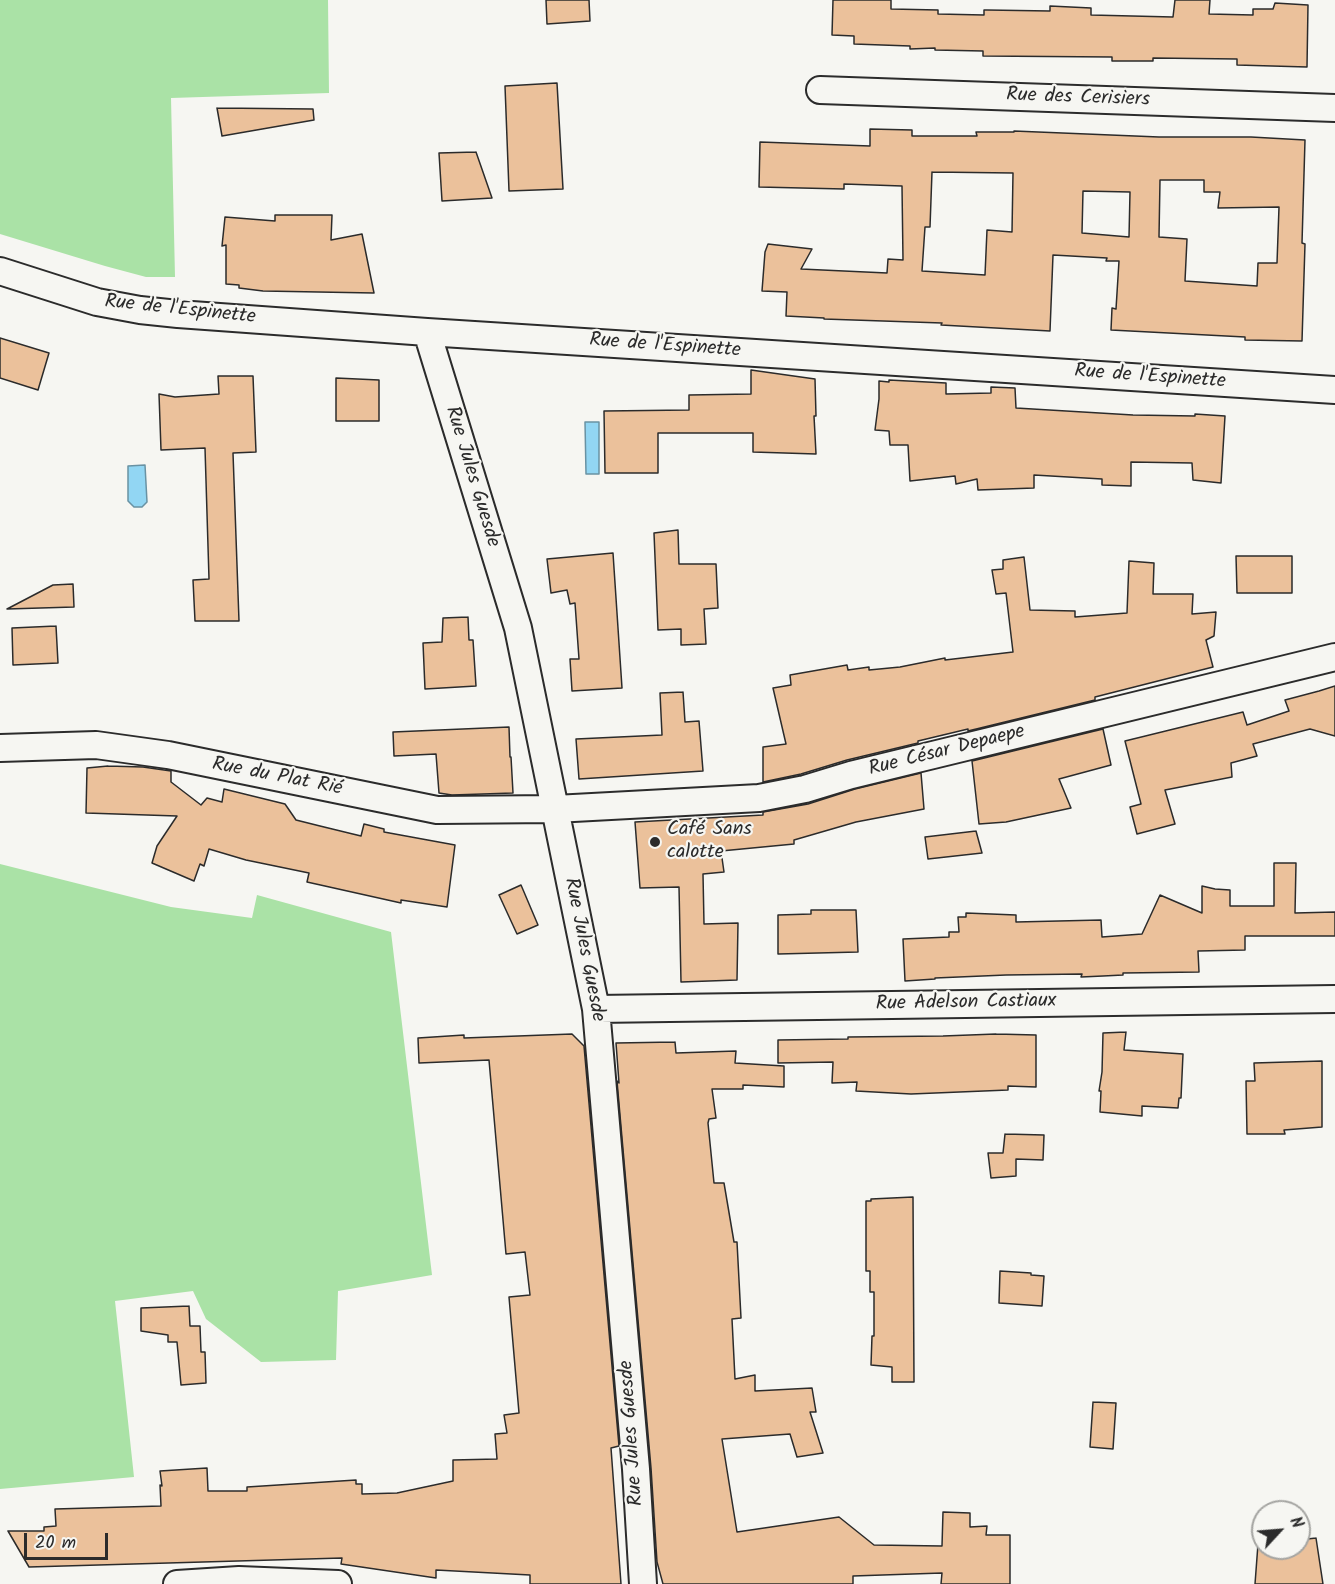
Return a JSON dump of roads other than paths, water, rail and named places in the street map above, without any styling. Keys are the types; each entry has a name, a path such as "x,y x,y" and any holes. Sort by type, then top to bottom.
{"street":[{"name":"Rue des Cerisiers","path":"820,90 1335,108"},
{"name":"Rue de l'Espinette","path":"0,271 97,302 140,310 427,332 1335,390"},
{"name":"Rue Jules Guesde","path":"427,332 518,628 596,1009 636,1469 643,1584"},
{"name":"Rue César Depaepe","path":"555,810 771,796 1335,657"},
{"name":"Rue du Plat Rié","path":"0,748 96,745 157,754 437,810 555,810"},
{"name":"Rue Adelson Castiaux","path":"596,1009 1335,999"},
{"path":"177,1584 239,1580 338,1584"}],"water":[{"path":"585,422 599,422 599,474 586,474"},
{"path":"145,465 147,502 142,507 134,507 128,501 128,466"}],"place":[{"name":"Café Sans calotte","path":"655,842"}]}
